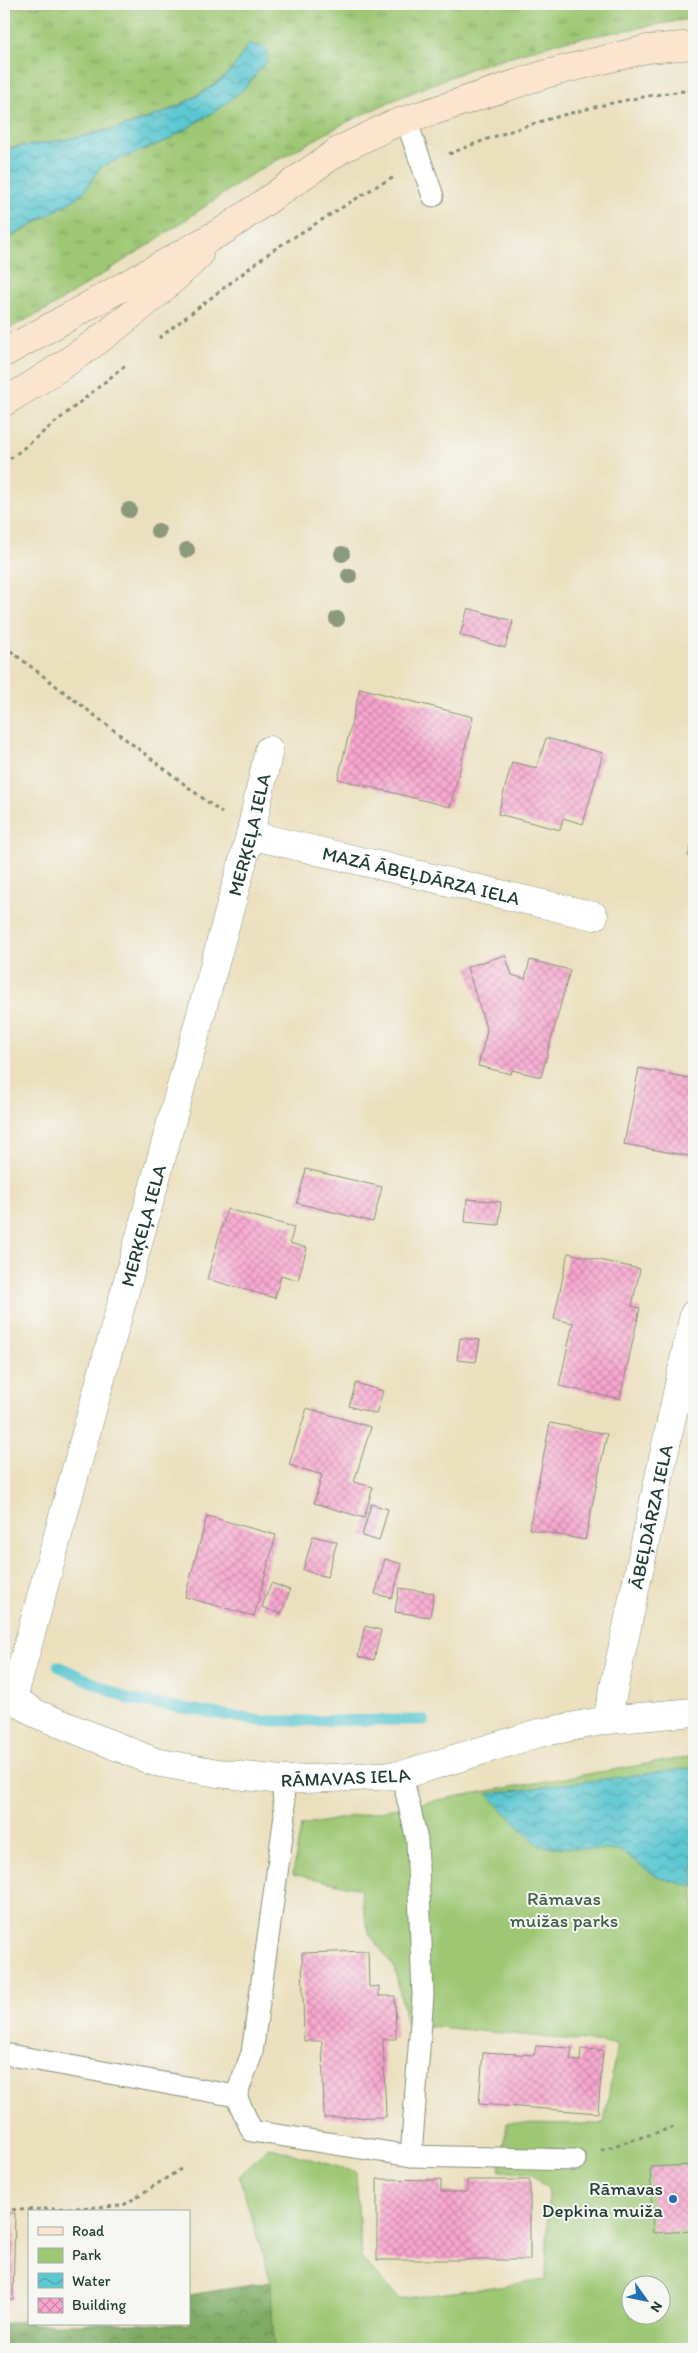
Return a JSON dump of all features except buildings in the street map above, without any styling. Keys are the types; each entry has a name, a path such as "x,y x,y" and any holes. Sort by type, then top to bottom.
{"main road":[{"path":"4,353 226,229 340,150 391,124 546,74 647,49 694,45"},
{"path":"4,402 45,379 162,291 226,229"}],"street":[{"name":"MERĶEĻA IELA","path":"9,1696 250,835 269,750"},
{"name":"MAZĀ ĀBEĻDĀRZA IELA","path":"250,835 594,916"},
{"name":"ĀBEĻDĀRZA IELA","path":"608,1720 694,1314"},
{"name":"RĀMAVAS IELA","path":"9,1696 37,1714 155,1762 218,1774 282,1780 402,1774 539,1732 608,1720 694,1712"}],"lane":[{"path":"406,120 433,196"},
{"path":"402,1774 417,1840 422,1995 411,2156"},
{"path":"282,1780 285,1815 253,2044 236,2096 252,2131 411,2156 575,2160"},
{"path":"4,2054 236,2096"}],"path":[{"path":"157,340 273,250 380,184 450,153 518,129 607,105 694,90"},
{"path":"4,464 134,358"},
{"path":"4,646 250,835"},
{"path":"575,2160 627,2140 674,2127"},
{"path":"4,2209 122,2206 181,2170"}],"green space":[{"path":"76,4 694,4 694,18 559,42 477,66 389,102 343,124 252,174 153,242 51,307 4,331 4,241 29,228 87,188 100,167 168,140 220,108 255,77 249,43 228,74 200,94 174,107 147,118 91,134 4,149 4,8"},
{"name":"Rāmavas muižas parks","path":"694,1756 694,2349 274,2349 271,2282 239,2176 268,2147 356,2172 361,2257 399,2299 546,2280 548,2189 530,2173 499,2171 507,2123 604,2124 617,2044 407,2024 394,1967 368,1932 360,1889 293,1874 301,1826 470,1794"},
{"path":"271,2282 274,2349 4,2349 4,2324 28,2320 28,2326 190,2326 190,2295"}],"water":[{"path":"249,43 267,50 268,60 244,89 220,108 168,140 100,167 87,188 77,198 4,241 4,149 90,135 147,119 174,108 200,94 228,74"},
{"path":"694,1769 694,1887 657,1877 621,1851 539,1846 487,1794"}],"waterway":[{"path":"58,1666 128,1699 261,1721 424,1720"}],"place":[{"name":"Rāmavas Depkina muiža","path":"673,2199"}]}
